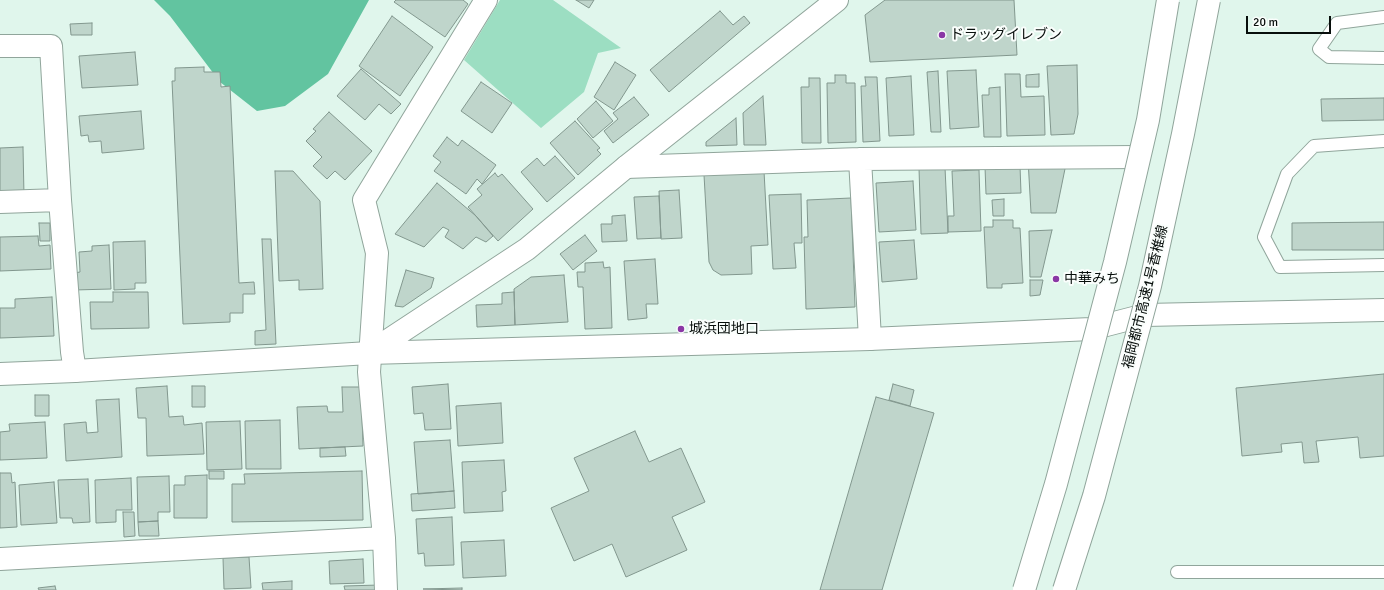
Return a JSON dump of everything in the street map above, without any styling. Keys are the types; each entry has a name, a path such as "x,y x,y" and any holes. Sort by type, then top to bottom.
{"main road":[{"path":"386,590 384,538 369,372 369,354 377,253 364,200 486,0"},
{"path":"369,354 527,249 626,167 837,0"},
{"path":"1017,590 1138,157 1167,0"},
{"path":"1024,590 1056,484 1115,262 1148,120 1167,0"},
{"path":"1064,590 1145,315 1178,166 1209,0"},
{"name":"福岡都市高速1号香椎線","path":"1064,590 1094,496 1150,286 1183,134 1209,0"},
{"path":"0,46 50,46 60,200 75,371"},
{"path":"626,167 860,159 1138,157"},
{"path":"860,159 870,339"},
{"path":"0,202 60,200"},
{"path":"1091,329 1124,317 1136,310 1142,304 1149,270 1156,267"},
{"path":"0,374 369,354 870,339 1091,329 1145,315 1384,310"},
{"path":"1072,392 1079,387 1090,342 1100,333 1145,315"},
{"path":"0,558 384,538"}],"lane":[{"path":"1384,17 1337,23 1319,49 1329,57 1384,58"},
{"path":"1384,141 1314,146 1287,174 1264,237 1280,267 1384,265"},
{"path":"1177,572 1384,572"}],"green space":[{"path":"154,0 369,0 328,74 285,106 257,111 220,82 170,16"},
{"path":"500,0 553,0 621,48 598,53 584,92 541,128 464,60"}],"building":[{"path":"396,0 463,0 468,4 445,37 394,2"},
{"path":"576,0 594,0 589,8"},
{"name":"ドラッグイレブン","path":"885,0 1014,0 1017,55 870,62 865,15"},
{"path":"720,11 733,25 744,16 750,23 669,92 650,70"},
{"path":"392,16 433,47 400,96 359,66"},
{"path":"92,23 92,35 71,35 70,24"},
{"path":"135,52 138,85 82,88 79,56"},
{"path":"615,62 636,75 614,110 594,97"},
{"path":"1077,65 1078,114 1074,134 1051,135 1047,66"},
{"path":"204,67 204,72 220,72 221,87 230,86 239,283 254,282 255,294 243,294 243,313 230,313 230,322 183,324 172,81 175,81 175,68"},
{"path":"361,69 401,104 391,114 379,104 365,120 337,96"},
{"path":"976,70 979,127 950,129 947,71"},
{"path":"938,71 941,132 931,132 927,72"},
{"path":"1005,74 1020,74 1021,97 1044,96 1045,135 1007,136"},
{"path":"1039,74 1039,87 1026,87 1026,75"},
{"path":"835,75 846,75 846,83 855,83 856,142 828,143 827,83 835,83"},
{"path":"911,76 914,135 889,136 886,78"},
{"path":"865,77 877,77 880,141 863,142 861,86 866,86"},
{"path":"809,78 820,78 821,143 802,143 801,87 809,87"},
{"path":"481,82 512,103 492,133 461,111"},
{"path":"1000,87 1001,137 984,137 982,95 989,95 989,88"},
{"path":"763,96 766,145 744,145 743,113"},
{"path":"634,97 649,115 613,143 604,131 618,119 613,113"},
{"path":"1384,98 1384,120 1322,121 1321,99"},
{"path":"596,101 613,121 593,138 577,119"},
{"path":"141,111 144,149 102,153 101,141 89,142 88,135 81,136 79,116"},
{"path":"329,112 372,151 345,180 335,171 327,179 313,166 322,157 306,141 316,131 313,129"},
{"path":"736,118 737,145 706,146 706,142"},
{"path":"575,121 600,148 597,150 601,154 578,175 550,143"},
{"path":"447,137 458,146 462,140 496,165 482,184 477,179 466,194 434,171 441,162 433,156"},
{"path":"23,147 24,196 0,196 0,148"},
{"path":"555,156 575,178 547,202 521,172 537,158 544,166"},
{"path":"1028,159 1067,159 1056,213 1031,213"},
{"path":"1020,166 1021,193 986,194 985,167"},
{"path":"945,167 948,233 921,234 919,168"},
{"path":"979,170 981,231 948,232 948,216 954,216 952,171"},
{"path":"275,171 293,171 320,201 323,289 299,290 299,280 279,281"},
{"path":"764,171 768,245 751,246 752,274 721,275 713,270 709,262 704,175"},
{"path":"495,173 498,177 502,174 533,209 498,241 468,207 482,195 477,189"},
{"path":"913,181 916,230 879,232 876,183"},
{"path":"437,183 476,216 493,236 486,242 476,237 463,249 445,237 449,230 443,227 424,247 395,234"},
{"path":"679,190 682,238 661,239 659,191"},
{"path":"801,194 802,243 794,243 796,268 773,269 769,195"},
{"path":"659,196 661,238 637,239 634,197"},
{"path":"851,198 855,307 806,309 804,237 808,237 807,200"},
{"path":"1004,199 1004,216 993,216 992,200"},
{"path":"625,215 627,241 602,242 601,224 612,224 612,216"},
{"path":"993,220 1013,220 1013,228 1020,228 1023,283 1002,284 1002,288 987,288 984,227 993,227"},
{"path":"1384,222 1384,250 1292,250 1292,223"},
{"path":"39,223 50,223 50,241 40,241"},
{"path":"1052,230 1041,277 1030,277 1029,231"},
{"path":"585,235 597,251 573,270 560,254"},
{"path":"38,236 39,246 50,245 51,269 0,271 0,237"},
{"path":"262,239 271,239 276,344 255,345 255,331 266,330"},
{"path":"914,240 917,279 882,282 879,242"},
{"path":"145,241 146,283 135,283 135,289 114,290 113,242"},
{"path":"109,245 111,289 74,290 74,273 80,272 79,252 92,251 92,246"},
{"path":"655,259 658,304 646,304 647,318 628,320 624,261"},
{"path":"603,262 604,268 610,267 612,328 585,329 583,287 578,287 577,272 585,272 585,263"},
{"path":"406,270 434,278 431,288 403,307 395,306"},
{"path":"564,275 568,322 515,325 514,289 531,277"},
{"path":"1030,280 1043,280 1040,295 1030,296"},
{"path":"113,292 148,292 149,328 91,329 90,302 113,302"},
{"path":"514,292 515,325 477,327 476,305 502,304 502,293"},
{"path":"52,297 54,336 0,338 0,308 15,308 15,299"},
{"path":"1384,374 1384,456 1360,458 1358,437 1316,441 1319,462 1304,463 1302,442 1281,444 1282,452 1242,456 1236,388"},
{"path":"448,384 451,429 425,430 423,413 414,414 412,387"},
{"path":"893,384 914,390 910,406 889,400"},
{"path":"167,386 169,417 183,416 184,425 202,423 204,454 147,456 146,418 138,418 136,388"},
{"path":"192,386 205,386 205,407 192,407"},
{"path":"342,387 361,387 363,446 299,449 297,407 327,406 328,412 343,412"},
{"path":"35,395 49,395 49,416 35,416"},
{"path":"876,397 934,413 882,590 820,590"},
{"path":"119,399 122,457 66,461 64,424 86,422 87,433 98,432 96,400"},
{"path":"501,403 503,443 458,446 456,406"},
{"path":"280,420 281,469 246,469 245,421"},
{"path":"240,421 242,469 207,470 206,422"},
{"path":"45,422 47,458 0,460 0,432 10,431 9,424"},
{"path":"635,431 649,462 681,448 705,502 672,517 687,550 626,577 612,544 574,561 551,508 589,491 574,458"},
{"path":"450,440 454,491 418,494 414,442"},
{"path":"345,447 346,456 320,457 320,448"},
{"path":"504,460 506,491 502,492 503,511 464,513 462,462"},
{"path":"209,471 224,471 224,479 209,479"},
{"path":"362,471 363,520 232,522 232,484 245,484 244,474"},
{"path":"0,473 11,473 12,483 15,482 17,527 0,528"},
{"path":"207,475 207,518 174,518 174,485 185,485 185,476"},
{"path":"169,476 170,512 158,512 158,521 138,522 137,477"},
{"path":"131,478 132,510 116,510 116,522 96,523 95,480"},
{"path":"88,479 90,522 73,523 72,518 60,518 58,480"},
{"path":"54,482 57,523 21,525 19,485"},
{"path":"454,491 455,508 412,511 411,494"},
{"path":"123,512 134,512 135,536 124,537"},
{"path":"452,517 454,565 425,566 424,553 418,554 416,519"},
{"path":"158,521 159,536 139,536 138,522"},
{"path":"504,540 506,576 463,578 461,542"},
{"path":"249,557 251,588 224,589 223,558"},
{"path":"363,559 364,583 330,584 329,561"},
{"path":"292,581 292,590 263,590 262,583"},
{"path":"380,585 380,590 345,590 344,586"},
{"path":"55,586 56,590 39,590 38,588"},
{"path":"462,588 462,590 423,589"}],"place":[{"name":"ドラッグイレブン","path":"942,35"},
{"name":"中華みち","path":"1056,279"},
{"name":"城浜団地口","path":"681,329"}]}
